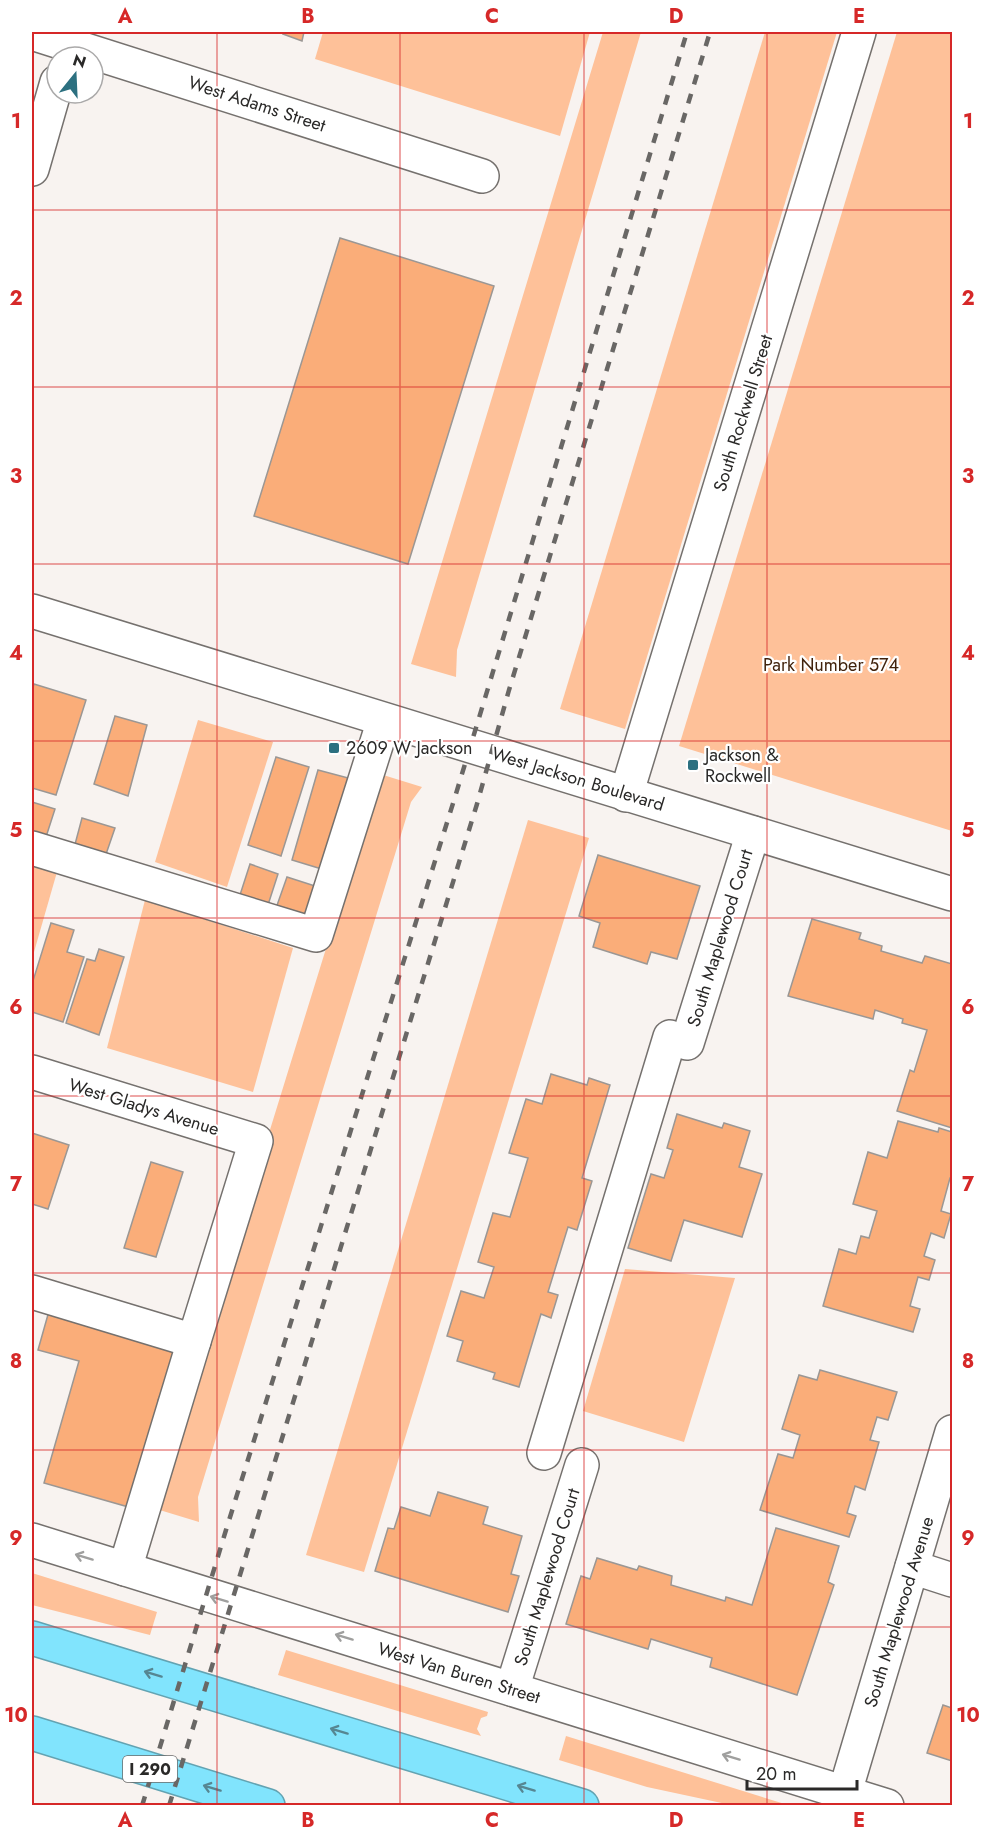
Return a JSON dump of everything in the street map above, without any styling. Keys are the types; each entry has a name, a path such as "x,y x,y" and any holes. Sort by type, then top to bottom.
{"highway":[{"path":"32,1638 582,1806"},
{"name":"I 290","path":"32,1733 268,1806"}],"street":[{"name":"South Rockwell Street","path":"626,795 859,32"},
{"name":"West Adams Street","path":"32,33 55,45"},
{"name":"West Adams Street","path":"105,62 482,176"},
{"path":"32,169 50,105"},
{"name":"West Jackson Boulevard","path":"32,611 952,894"},
{"path":"32,848 316,935 384,720"},
{"name":"South Maplewood Court","path":"544,1453 678,1040 753,832"},
{"name":"West Gladys Avenue","path":"32,1072 256,1141 194,1341"},
{"path":"32,1292 194,1341 126,1569"},
{"name":"South Maplewood Avenue","path":"845,1792 952,1432"},
{"name":"South Maplewood Court","path":"512,1689 582,1465"},
{"name":"West Van Buren Street","path":"32,1540 887,1806"},
{"path":"912,1567 952,1580"}],"green space":[{"path":"323,32 590,32 560,136 315,59"},
{"path":"603,32 641,32 457,650 456,677 411,664"},
{"path":"765,32 837,32 625,729 560,709"},
{"name":"Park Number 574","path":"897,32 952,32 952,831 679,746"},
{"path":"198,720 273,742 227,887 155,862"},
{"path":"380,774 422,787 411,802 198,1497 199,1522 153,1508"},
{"path":"528,820 589,838 364,1572 306,1555"},
{"path":"32,864 57,872 32,959"},
{"path":"145,900 293,948 253,1092 107,1048"},
{"path":"625,1269 735,1278 684,1442 583,1411"},
{"path":"32,1573 157,1612 150,1635 32,1605"},
{"path":"286,1650 488,1712 487,1716 481,1718 477,1729 481,1736 278,1675"},
{"path":"566,1736 788,1805 731,1805 647,1787 559,1760"}],"building":[{"path":"284,32 304,32 302,41 283,34"},
{"path":"340,238 494,286 408,564 254,516"},
{"path":"34,684 86,700 56,795 32,788 32,691"},
{"path":"115,716 147,725 128,796 94,784"},
{"path":"276,757 309,767 281,856 248,845"},
{"path":"318,770 352,779 325,870 292,860"},
{"path":"32,802 55,809 45,840 32,836"},
{"path":"82,818 115,828 104,860 74,848"},
{"path":"598,855 700,886 677,959 651,952 647,964 593,947 600,923 579,916"},
{"path":"250,864 278,874 267,908 239,898"},
{"path":"287,877 315,886 304,920 275,911"},
{"path":"812,919 861,933 859,939 882,946 881,951 922,963 925,956 952,964 952,1128 897,1111 910,1070 914,1072 927,1030 902,1023 903,1019 875,1010 873,1019 788,996"},
{"path":"51,923 74,930 67,952 84,957 63,1022 32,1012 32,984"},
{"path":"99,949 124,957 99,1035 66,1023 87,959 95,961"},
{"path":"551,1074 587,1085 589,1078 610,1085 582,1178 592,1181 577,1230 568,1227 548,1292 558,1295 551,1318 541,1314 519,1387 493,1379 495,1373 457,1361 463,1341 447,1336 461,1291 484,1298 494,1267 478,1262 493,1213 510,1217 528,1158 509,1153 526,1099 542,1104"},
{"path":"677,1114 722,1128 724,1123 750,1131 739,1167 762,1174 742,1237 684,1220 671,1261 628,1248 651,1174 664,1178 673,1150 667,1148"},
{"path":"898,1121 938,1132 939,1128 952,1132 952,1178 950,1178 941,1211 951,1214 944,1238 931,1233 924,1256 935,1260 929,1280 918,1277 910,1306 920,1309 913,1332 823,1306 839,1249 856,1254 861,1236 869,1238 877,1211 853,1204 868,1152 887,1158"},
{"path":"32,1133 69,1145 48,1209 32,1204"},
{"path":"151,1162 183,1172 156,1257 124,1248"},
{"path":"49,1311 172,1347 179,1355 158,1400 159,1417 132,1508 44,1483 79,1361 38,1350"},
{"path":"820,1370 897,1392 888,1420 877,1417 870,1440 879,1442 865,1490 855,1486 847,1513 856,1516 849,1537 760,1510 778,1454 793,1458 800,1435 782,1429 799,1375 817,1380"},
{"path":"438,1492 488,1507 483,1524 522,1536 511,1574 519,1576 508,1612 375,1571 388,1528 394,1529 401,1507 430,1516"},
{"path":"776,1528 839,1546 828,1582 834,1585 797,1695 710,1667 712,1658 651,1639 648,1649 566,1624 581,1576 590,1579 597,1558 637,1570 639,1566 672,1576 671,1585 725,1601 726,1597 752,1605"},
{"path":"943,1705 952,1708 952,1761 927,1753"}],"railway":[{"path":"142,1806 455,797 687,32"},
{"path":"169,1806 477,804 509,690 710,32"}],"place":[{"name":"2609 W Jackson","path":"334,748"},
{"name":"Jackson & Rockwell","path":"693,765"}]}
